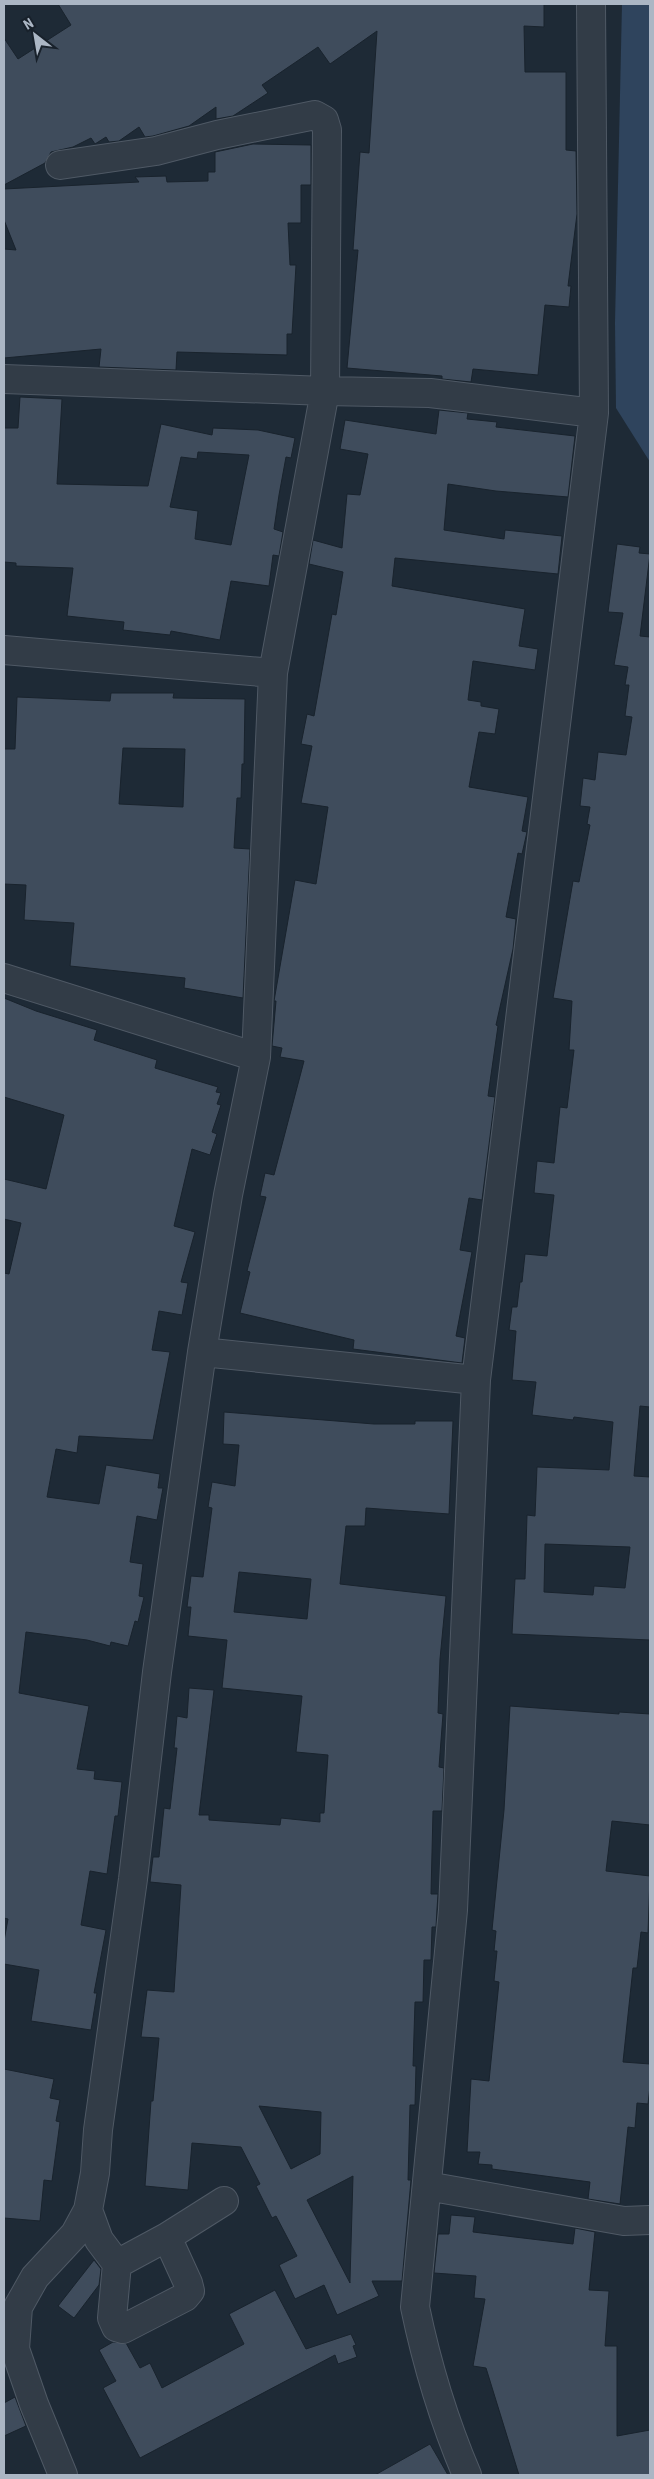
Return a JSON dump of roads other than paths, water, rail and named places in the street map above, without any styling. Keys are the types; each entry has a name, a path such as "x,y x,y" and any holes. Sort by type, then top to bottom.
{"street":[{"path":"467,2475 452,2440 426,2362 415,2308 453,1910 476,1380 594,413 591,4"},
{"path":"60,165 156,152 289,119 315,115 324,120 327,130 325,391 273,673 256,1057 228,1195 202,1352 157,1672 133,1879 98,2130 95,2173 88,2210 75,2234 35,2277 18,2307 15,2349 34,2404 63,2475"},
{"path":"4,379 325,391 430,392 594,413"},
{"path":"4,650 273,673"},
{"path":"4,978 256,1057"},
{"path":"202,1352 476,1380"},
{"path":"428,2186 624,2221 650,2220"},
{"path":"117,2264 167,2237 224,2201"},
{"path":"88,2210 99,2240 117,2264 112,2318 116,2327 123,2329 185,2297 190,2291 167,2237"}],"water":[{"path":"622,4 650,4 650,462 616,408 615,323"}]}
